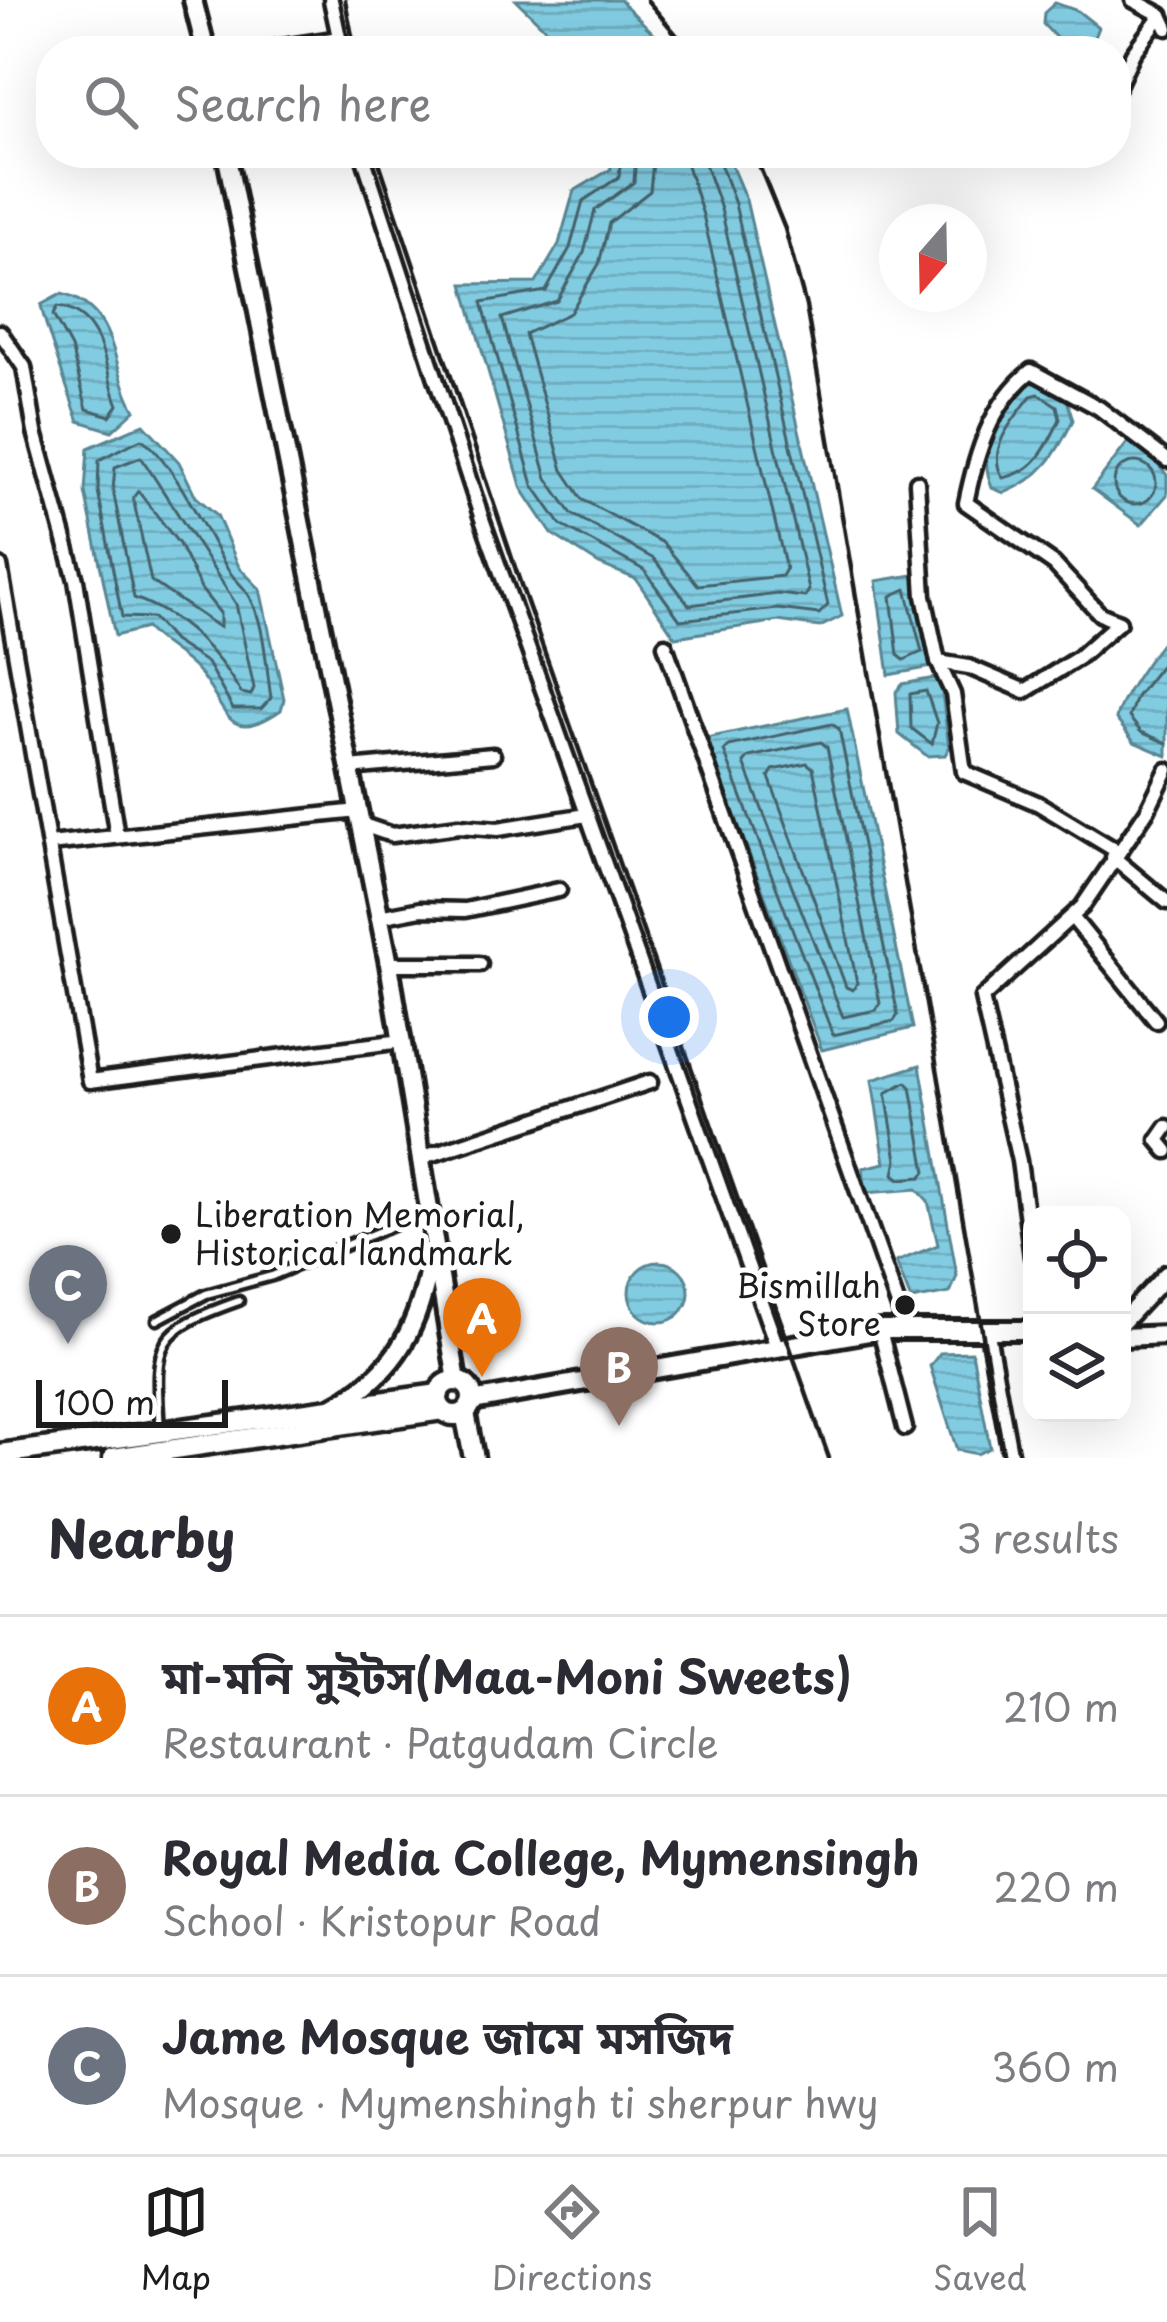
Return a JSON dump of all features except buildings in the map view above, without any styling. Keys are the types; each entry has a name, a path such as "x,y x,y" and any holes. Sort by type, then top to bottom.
{"main road":[{"path":"193,0 202,36"},
{"path":"229,168 402,1041 457,1381 454,1407 461,1458"},
{"path":"331,1408 374,1383 406,1343 422,1303 436,1235"},
{"path":"0,1454 130,1453 454,1407 880,1330 1023,1330"},
{"path":"1131,1336 1167,1335"},
{"path":"130,1453 160,1435 331,1408 454,1407"},
{"path":"454,1407 474,1458"}],"street":[{"path":"332,0 338,36"},
{"path":"1131,56 1164,22 1133,0"},
{"path":"367,168 475,498 778,1347"},
{"path":"0,332 24,367 34,432 76,580 117,836"},
{"path":"938,662 969,667 1025,691 1048,680 1119,622 1100,614 1054,564 966,503 988,428 1011,387 1031,371 1099,407 1167,460"},
{"path":"917,482 924,596 938,662 953,694 964,772 1039,803 1115,854 1167,902"},
{"path":"0,566 90,1081 402,1041"},
{"path":"665,645 906,1328"},
{"path":"349,768 493,754"},
{"path":"1025,1206 981,1002 1072,917 1147,811 1167,770"},
{"path":"50,844 359,817 392,835 459,826 498,829 587,815"},
{"path":"379,917 421,909 465,910 559,890"},
{"path":"1072,917 1156,1022"},
{"path":"388,964 480,964"},
{"path":"421,1158 650,1082"},
{"path":"1167,1127 1158,1141 1167,1150"},
{"path":"1130,1314 1167,1274"},
{"path":"987,1328 1011,1458"},
{"path":"880,1330 905,1428"}],"lane":[{"path":"157,1320 206,1294 272,1276 431,1209"},
{"path":"160,1435 156,1362 162,1347 178,1324 239,1301"}],"water":[{"path":"516,0 620,0 656,36 553,36"},
{"path":"1055,3 1078,11 1098,27 1095,36 1054,36 1043,24 1044,13"},
{"path":"732,168 746,200 842,616 820,627 778,621 675,637 636,579 599,564 552,534 522,489 463,284 536,283 559,244 574,191 611,169"},
{"path":"61,294 94,312 111,342 135,410 112,431 79,421 41,305"},
{"path":"1035,377 1066,396 1073,420 1046,464 1004,493 992,488 989,441 1002,413"},
{"path":"144,424 179,462 196,497 217,515 239,567 260,589 284,699 281,710 262,721 248,725 228,717 197,671 146,628 115,636 85,492 88,448"},
{"path":"1128,442 1142,447 1167,475 1167,495 1141,525 1092,489"},
{"path":"919,574 937,666 889,675 876,581"},
{"path":"1167,637 1167,756 1134,742 1116,719 1130,689"},
{"path":"940,677 949,748 945,755 927,756 899,734 896,692 903,684"},
{"path":"847,709 913,1028 822,1050 706,738"},
{"path":"920,1065 957,1276 950,1293 911,1300 896,1262 938,1245 928,1201 917,1189 866,1193 863,1168 885,1163 872,1080"},
{"path":"659,1262 680,1271 689,1292 680,1313 659,1322 638,1313 629,1292 638,1271"},
{"path":"972,1352 990,1448 977,1454 957,1450 930,1366 940,1353"}],"railway":[{"path":"345,0 352,36"},
{"path":"647,0 677,36"},
{"path":"381,168 522,588 829,1458"},
{"path":"760,168 785,229 806,306 1004,1458"}],"place":[{"name":"Liberation Memorial, Historical landmark","path":"171,1234"},
{"name":"Bismillah Store","path":"905,1305"},
{"name":"Jame Mosque জামে মসজিদ","path":"68,1344"},
{"name":"মা-মনি সুইটস(Maa-Moni Sweets)","path":"482,1377"},
{"name":"Royal Media College, Mymensingh","path":"619,1426"}]}
